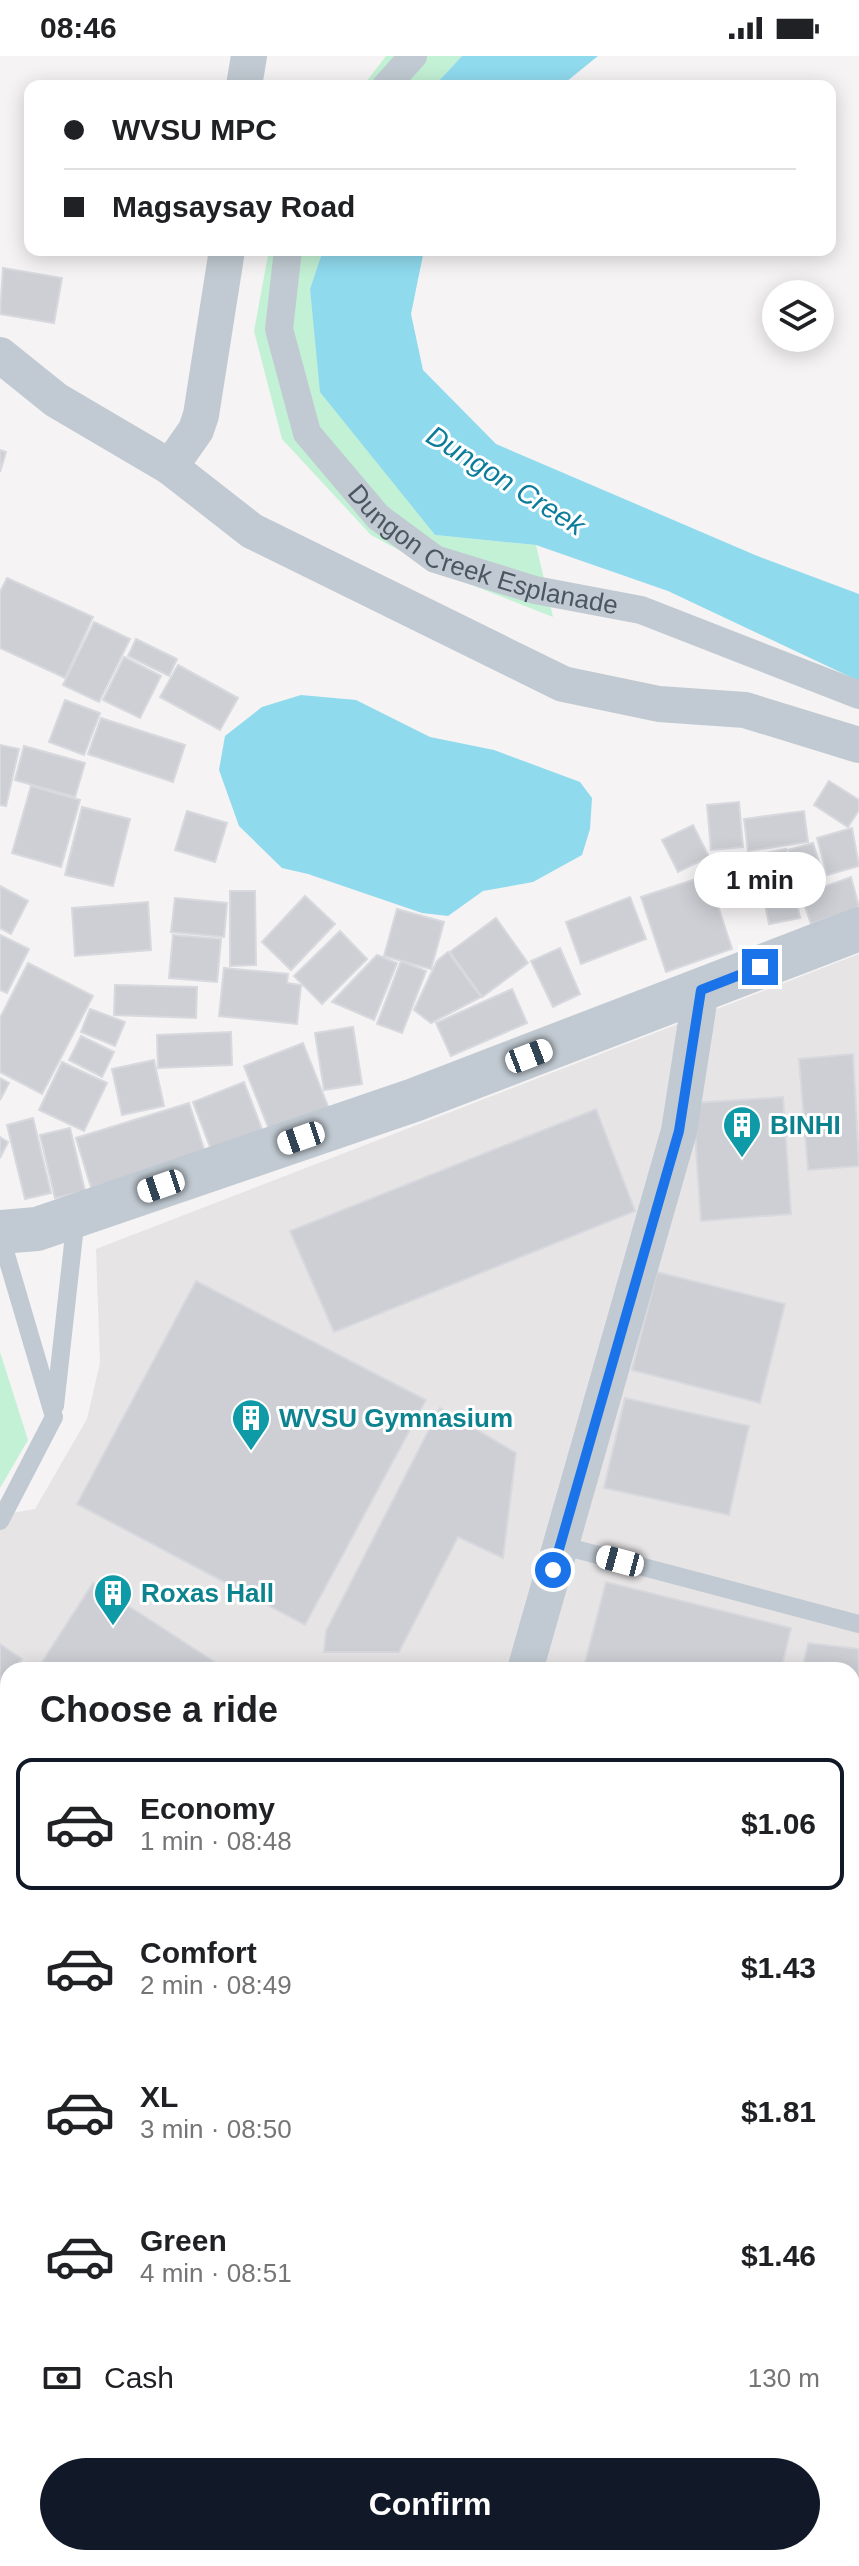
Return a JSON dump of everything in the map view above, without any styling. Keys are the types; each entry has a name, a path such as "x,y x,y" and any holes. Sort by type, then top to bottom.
{"street":[{"path":"245,80 249,56"},
{"path":"391,80 413,56"},
{"path":"170,467 196,430 201,415 226,256"},
{"name":"Dungon Creek Esplanade","path":"287,256 279,329 307,433 378,517 435,559 535,590 641,610 859,695"},
{"path":"0,355 56,400 170,467 252,531 563,684 659,704 745,710 859,745"},
{"path":"0,1233 37,1229 414,1100 859,929"},
{"path":"527,1662 679,1131 701,990"}],"lane":[{"path":"0,1521 8,1490 54,1417 76,1215"},
{"path":"0,1233 54,1417"},
{"path":"560,1545 859,1624"}],"shaded area":[{"path":"859,954 859,1662 0,1662 0,1515 35,1509 87,1419 100,1363 96,1249"}],"green space":[{"path":"386,56 462,56 440,80 368,80"},
{"path":"268,256 321,256 310,289 321,392 435,535 536,545 553,617 441,573 371,535 282,439 254,331"},
{"path":"0,1352 28,1440 0,1488"}],"water":[{"path":"462,56 598,56 568,80 440,80"},
{"name":"Dungon Creek","path":"321,256 423,256 411,314 423,370 496,444 755,555 859,594 859,681 668,591 536,545 435,535 320,392 310,289"},
{"path":"301,695 356,700 430,737 494,750 580,782 592,798 590,829 582,855 533,882 483,891 448,916 422,913 282,868 239,826 219,770 225,736 262,707"}],"building":[{"path":"3,268 62,278 54,323 0,314"},
{"path":"0,450 6,452 0,472"},
{"path":"7,578 93,617 65,678 0,648 0,592"},
{"path":"94,622 130,639 99,702 63,685"},
{"path":"136,639 177,659 169,676 128,656"},
{"path":"124,657 161,676 140,718 103,700"},
{"path":"178,665 238,698 220,730 160,697"},
{"path":"65,700 100,713 84,755 49,742"},
{"path":"101,718 185,745 173,782 88,754"},
{"path":"0,745 19,749 6,806 0,805"},
{"path":"24,746 85,763 75,797 15,780"},
{"path":"829,781 859,800 859,810 848,827 814,805"},
{"path":"31,786 80,800 61,867 12,853"},
{"path":"739,802 743,847 711,850 707,805"},
{"path":"82,807 130,819 113,886 65,875"},
{"path":"187,811 227,823 215,862 175,850"},
{"path":"804,811 808,842 748,851 744,819"},
{"path":"693,825 709,857 678,872 662,840"},
{"path":"852,828 859,866 827,875 817,838"},
{"path":"813,843 825,882 800,890 788,850"},
{"path":"786,849 800,918 769,924 755,855"},
{"path":"752,854 758,889 720,896 712,861"},
{"path":"708,875 732,949 666,972 641,897"},
{"path":"851,877 859,907 811,924 801,895"},
{"path":"0,886 28,901 11,934 0,928"},
{"path":"230,891 255,891 256,965 230,966"},
{"path":"305,896 335,924 291,970 262,942"},
{"path":"630,897 646,939 581,964 566,922"},
{"path":"175,898 227,903 224,937 171,932"},
{"path":"148,902 151,950 75,956 72,908"},
{"path":"397,909 444,922 431,969 384,956"},
{"path":"496,918 528,963 482,997 450,952"},
{"path":"340,931 367,959 322,1004 294,976"},
{"path":"0,935 29,949 7,993 0,990"},
{"path":"173,935 221,939 217,982 169,978"},
{"path":"560,948 580,994 553,1007 531,961"},
{"path":"448,952 481,997 431,1023 414,1010 437,961"},
{"path":"377,955 397,963 374,1020 332,1002"},
{"path":"401,961 426,971 402,1033 377,1024"},
{"path":"28,963 93,996 42,1094 0,1072 0,1018"},
{"path":"224,968 288,974 287,983 301,985 297,1024 219,1016"},
{"path":"115,985 197,987 196,1018 114,1015"},
{"path":"512,989 527,1023 451,1056 436,1023"},
{"path":"90,1009 125,1022 115,1046 81,1032"},
{"path":"353,1027 362,1084 324,1090 315,1033"},
{"path":"231,1032 232,1065 158,1068 157,1035"},
{"path":"81,1036 114,1052 102,1077 69,1060"},
{"path":"303,1043 329,1109 270,1132 244,1066"},
{"path":"853,1054 859,1166 808,1170 799,1059"},
{"path":"154,1060 164,1106 122,1115 112,1069"},
{"path":"62,1062 107,1083 84,1131 39,1110"},
{"path":"0,1078 9,1083 0,1100"},
{"path":"244,1082 263,1132 212,1152 193,1102"},
{"name":"BINHI","path":"783,1097 791,1214 701,1221 693,1103"},
{"path":"189,1103 207,1158 93,1194 76,1138"},
{"path":"596,1109 635,1211 334,1332 290,1231"},
{"path":"33,1118 51,1193 25,1199 7,1125"},
{"path":"70,1128 85,1191 55,1198 40,1135"},
{"path":"0,1137 8,1142 0,1158"},
{"path":"657,1272 785,1304 760,1403 632,1370"},
{"name":"WVSU Gymnasium","path":"196,1281 426,1400 305,1625 77,1504"},
{"path":"625,1398 749,1426 729,1515 604,1488"},
{"path":"440,1408 516,1453 503,1558 458,1537 399,1652 324,1652 326,1631"},
{"path":"606,1582 791,1628 783,1662 585,1662"},
{"name":"Roxas Hall","path":"93,1583 215,1662 42,1662"},
{"path":"808,1643 859,1649 859,1662 804,1662"},
{"path":"0,1644 22,1659 20,1662 0,1662"}],"place":[{"name":"BINHI","path":"742,1159"},
{"name":"WVSU Gymnasium","path":"251,1452"},
{"name":"Roxas Hall","path":"113,1627"}],"route":[{"path":"553,1570 679,1131 701,990 760,967"}]}
